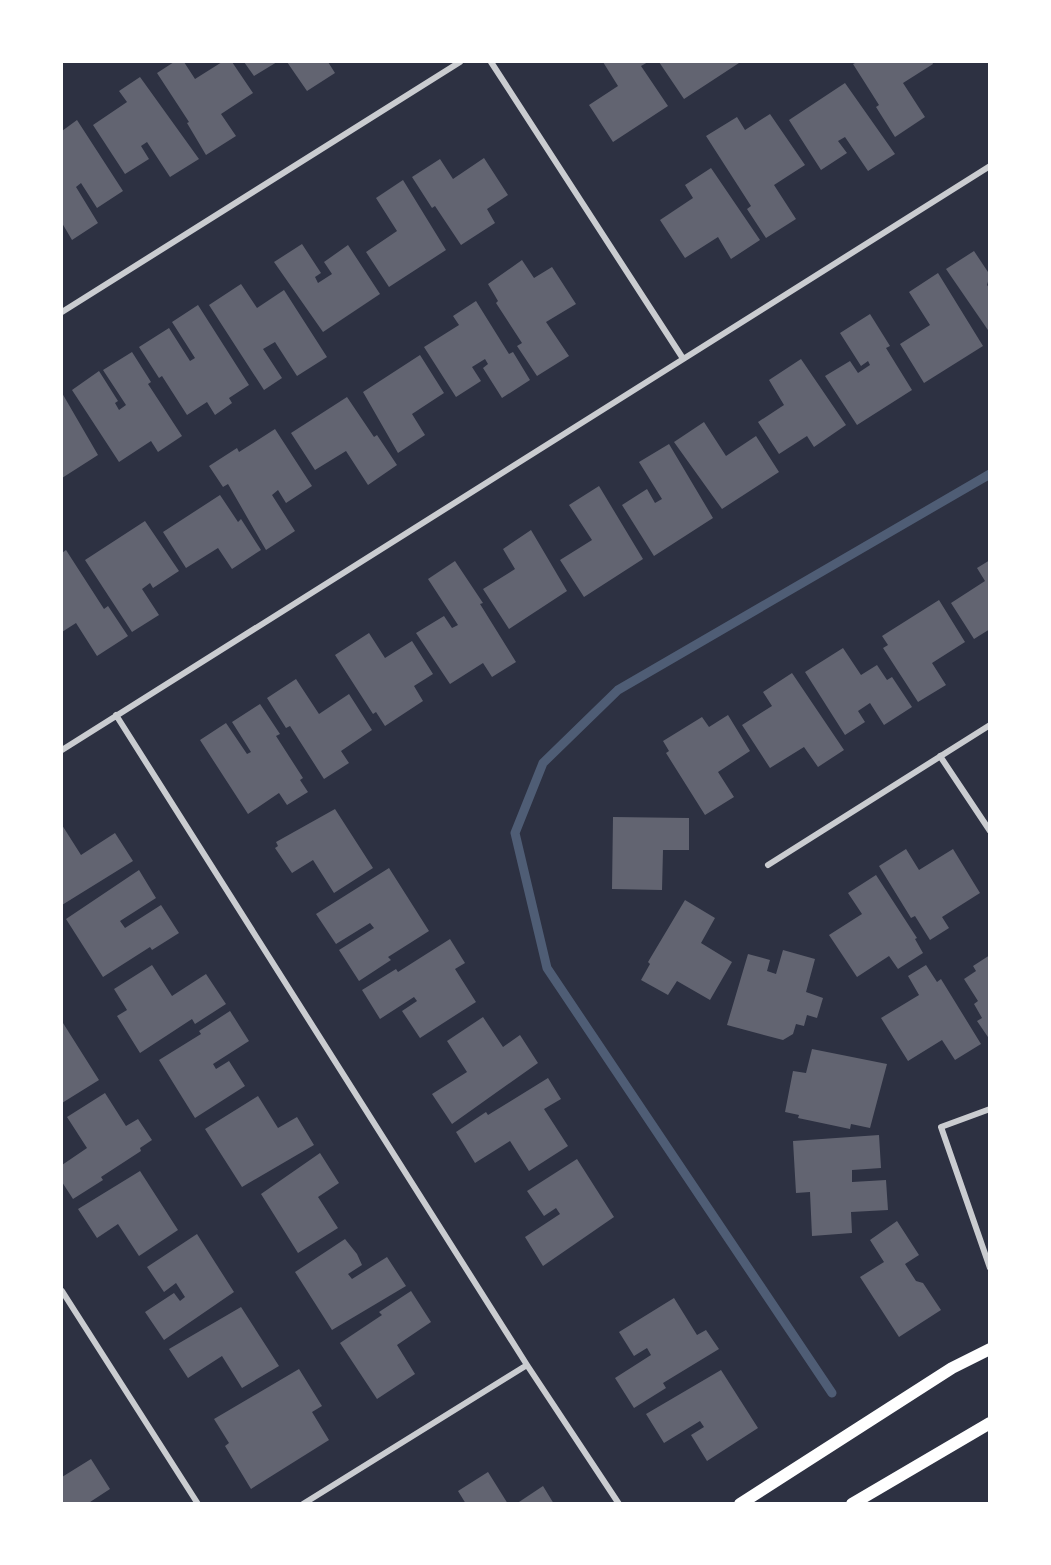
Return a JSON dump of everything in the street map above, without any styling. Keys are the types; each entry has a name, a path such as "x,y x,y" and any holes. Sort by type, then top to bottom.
{"main road":[{"path":"740,1503 952,1368 990,1349"},
{"path":"852,1503 990,1423"}],"street":[{"path":"62,312 460,62"},
{"path":"491,62 682,357"},
{"path":"62,750 682,357 990,166"},
{"path":"116,716 527,1365 619,1503"},
{"path":"768,865 990,725"},
{"path":"940,756 990,831"},
{"path":"990,1109 941,1127 990,1268"},
{"path":"62,1291 198,1503"},
{"path":"303,1503 527,1365"}],"building":[{"path":"174,62 184,62 195,79 222,62 232,62 253,93 221,114 236,136 206,155 187,123 189,122 157,73"},
{"path":"244,62 277,62 254,76"},
{"path":"287,62 328,62 335,73 307,91"},
{"path":"603,62 648,62 641,66 668,106 613,142 589,105 618,86"},
{"path":"659,62 738,62 739,63 684,99"},
{"path":"857,62 932,62 933,64 903,83 925,117 895,137 876,107 879,105 853,64"},
{"path":"140,77 199,159 170,177 147,142 141,146 149,159 125,174 93,125 127,102 119,91"},
{"path":"845,83 895,154 868,171 845,137 838,141 847,153 821,170 789,120"},
{"path":"770,114 805,165 774,185 796,219 766,238 747,209 751,206 706,136 737,117 745,130"},
{"path":"77,120 123,191 97,208 81,183 76,187 98,223 72,240 62,223 62,131"},
{"path":"484,158 508,195 487,209 495,223 461,245 435,206 432,208 412,177 440,159 453,179"},
{"path":"711,168 760,240 731,259 718,237 685,258 660,220 693,198 685,185"},
{"path":"403,180 446,250 389,287 366,252 397,231 376,198"},
{"path":"302,244 321,273 315,277 318,283 332,274 324,262 348,245 380,294 323,332 274,262"},
{"path":"974,251 990,275 987,285 990,289 990,333 946,269"},
{"path":"522,260 534,278 552,267 576,304 546,322 569,356 537,376 517,346 522,343 496,303 498,301 488,284"},
{"path":"938,273 983,346 924,383 900,344 930,325 909,292"},
{"path":"241,284 257,308 284,290 327,357 297,376 275,342 263,349 282,378 264,390 209,305"},
{"path":"476,301 509,354 513,352 530,380 502,398 483,368 488,364 485,359 472,367 481,381 456,397 424,347 459,325 453,316"},
{"path":"198,305 249,385 229,398 232,403 215,415 207,402 187,415 162,376 159,378 139,347 169,328 190,361 195,358 172,322"},
{"path":"870,314 890,346 886,348 912,390 857,425 825,376 850,361 858,373 870,365 868,361 861,366 840,333"},
{"path":"132,352 151,382 148,384 182,436 158,452 151,441 119,462 72,390 99,371 118,401 115,403 119,410 126,405 103,370"},
{"path":"420,355 444,393 412,414 425,435 398,453 363,392"},
{"path":"801,359 846,425 814,447 807,436 779,454 758,422 784,405 769,380"},
{"path":"62,393 98,455 62,478"},
{"path":"347,397 374,437 377,435 397,465 368,485 346,451 315,470 291,433"},
{"path":"704,422 726,456 756,436 779,472 722,509 674,442"},
{"path":"275,429 312,486 286,503 278,490 272,495 295,531 266,550 228,484 223,487 209,466 237,448 239,452"},
{"path":"669,444 713,518 654,556 622,505 647,489 655,503 662,499 639,462"},
{"path":"599,486 643,559 584,597 560,560 592,540 569,505"},
{"path":"220,495 238,522 241,519 261,550 232,569 218,548 186,568 163,532"},
{"path":"145,521 179,571 153,588 150,583 142,589 159,615 132,632 85,560"},
{"path":"531,530 567,591 509,629 483,589 515,569 503,549"},
{"path":"66,550 104,609 108,606 128,636 97,656 76,623 62,632 62,553"},
{"path":"990,560 990,629 974,639 951,603 985,581 977,568"},
{"path":"455,561 483,603 480,604 516,662 492,677 483,663 450,684 416,633 444,616 452,628 458,625 428,579"},
{"path":"939,600 965,642 932,663 946,685 918,702 883,648 888,645 882,636"},
{"path":"369,633 385,658 412,641 433,674 414,686 423,701 385,726 376,712 373,714 335,655"},
{"path":"843,648 861,675 877,665 887,680 892,677 912,707 884,725 870,703 858,711 865,722 845,735 805,672"},
{"path":"792,673 844,750 818,767 804,747 770,768 742,725 772,706 763,692"},
{"path":"296,679 319,714 349,694 372,730 341,751 349,763 324,779 290,726 286,728 267,698"},
{"path":"260,704 280,734 276,736 303,778 300,780 308,792 287,805 279,793 248,814 200,740 226,723 247,754 251,752 232,722"},
{"path":"728,715 750,751 718,772 734,797 705,815 666,753 669,751 663,741 702,717 709,727"},
{"path":"335,809 373,868 334,893 313,860 292,873 275,848 278,846 276,842"},
{"path":"613,817 689,818 689,850 663,850 662,890 612,889"},
{"path":"62,825 81,855 115,833 133,861 62,905"},
{"path":"906,849 919,870 953,849 980,893 942,917 949,928 930,940 915,916 911,918 879,866"},
{"path":"389,868 429,931 388,957 391,960 359,981 339,950 374,928 370,923 336,944 316,914"},
{"path":"139,870 156,898 120,921 125,928 161,905 179,933 152,950 150,947 103,977 66,919"},
{"path":"876,875 917,938 915,939 923,953 898,969 889,956 857,977 829,935 862,914 848,893"},
{"path":"685,900 715,918 701,943 732,962 710,1000 677,981 668,995 641,980 650,964 648,962"},
{"path":"450,939 465,963 455,969 476,1002 420,1038 402,1011 417,1001 414,997 380,1019 362,990 396,969 398,972"},
{"path":"783,950 815,959 806,992 823,998 817,1018 807,1015 804,1026 796,1024 793,1034 783,1040 727,1025 748,954 770,960 767,971 776,974"},
{"path":"990,955 990,1040 977,1021 982,1018 974,1004 978,1001 964,979 976,971 973,966"},
{"path":"152,965 172,996 206,974 226,1004 195,1024 192,1019 140,1053 117,1016 127,1010 114,989"},
{"path":"926,965 937,982 941,979 981,1044 955,1060 942,1040 908,1061 881,1018 919,995 908,976"},
{"path":"230,1011 249,1041 213,1064 216,1069 229,1061 245,1086 195,1118 159,1060 201,1034 199,1031"},
{"path":"483,1017 503,1047 520,1035 538,1063 452,1124 432,1094 467,1072 447,1041"},
{"path":"62,1024 99,1080 62,1103"},
{"path":"812,1049 887,1064 870,1128 851,1124 850,1129 798,1118 799,1115 785,1112 793,1071 806,1073"},
{"path":"548,1078 561,1099 544,1109 568,1146 529,1171 510,1141 475,1163 456,1132 486,1112 488,1115"},
{"path":"105,1093 126,1126 138,1119 152,1140 140,1148 141,1151 101,1177 103,1180 73,1199 62,1182 62,1165 87,1148 67,1117"},
{"path":"258,1096 278,1128 297,1117 314,1145 242,1187 205,1129"},
{"path":"879,1135 881,1168 852,1170 852,1182 886,1180 888,1210 851,1212 852,1233 812,1236 810,1192 796,1193 793,1141"},
{"path":"320,1153 339,1183 318,1197 338,1228 298,1253 261,1194"},
{"path":"577,1159 614,1217 543,1266 525,1237 560,1214 556,1208 544,1216 527,1191"},
{"path":"140,1171 178,1230 139,1256 118,1224 97,1238 78,1209"},
{"path":"897,1221 919,1255 905,1264 916,1281 923,1283 941,1310 899,1337 860,1277 884,1262 870,1240"},
{"path":"197,1234 234,1292 164,1340 145,1312 174,1293 180,1301 185,1297 176,1283 164,1292 147,1267"},
{"path":"345,1239 357,1254 362,1265 348,1274 352,1279 387,1257 406,1286 332,1330 295,1272"},
{"path":"411,1291 431,1322 397,1345 415,1374 377,1399 340,1343 382,1315 379,1312"},
{"path":"674,1298 697,1335 706,1330 719,1349 663,1383 666,1388 634,1408 615,1378 651,1355 647,1348 634,1356 619,1332"},
{"path":"241,1307 279,1366 242,1388 222,1356 188,1378 169,1349"},
{"path":"299,1369 322,1406 312,1412 329,1440 251,1489 225,1446 229,1443 214,1419"},
{"path":"721,1370 758,1428 707,1461 691,1435 704,1427 700,1421 664,1443 646,1414"},
{"path":"91,1459 110,1489 87,1504 62,1504 62,1477"},
{"path":"488,1472 508,1504 466,1504 458,1491"},
{"path":"543,1486 554,1504 516,1504"}],"waterway":[{"path":"832,1393 547,968 515,833 543,763 618,690 990,474"}]}
